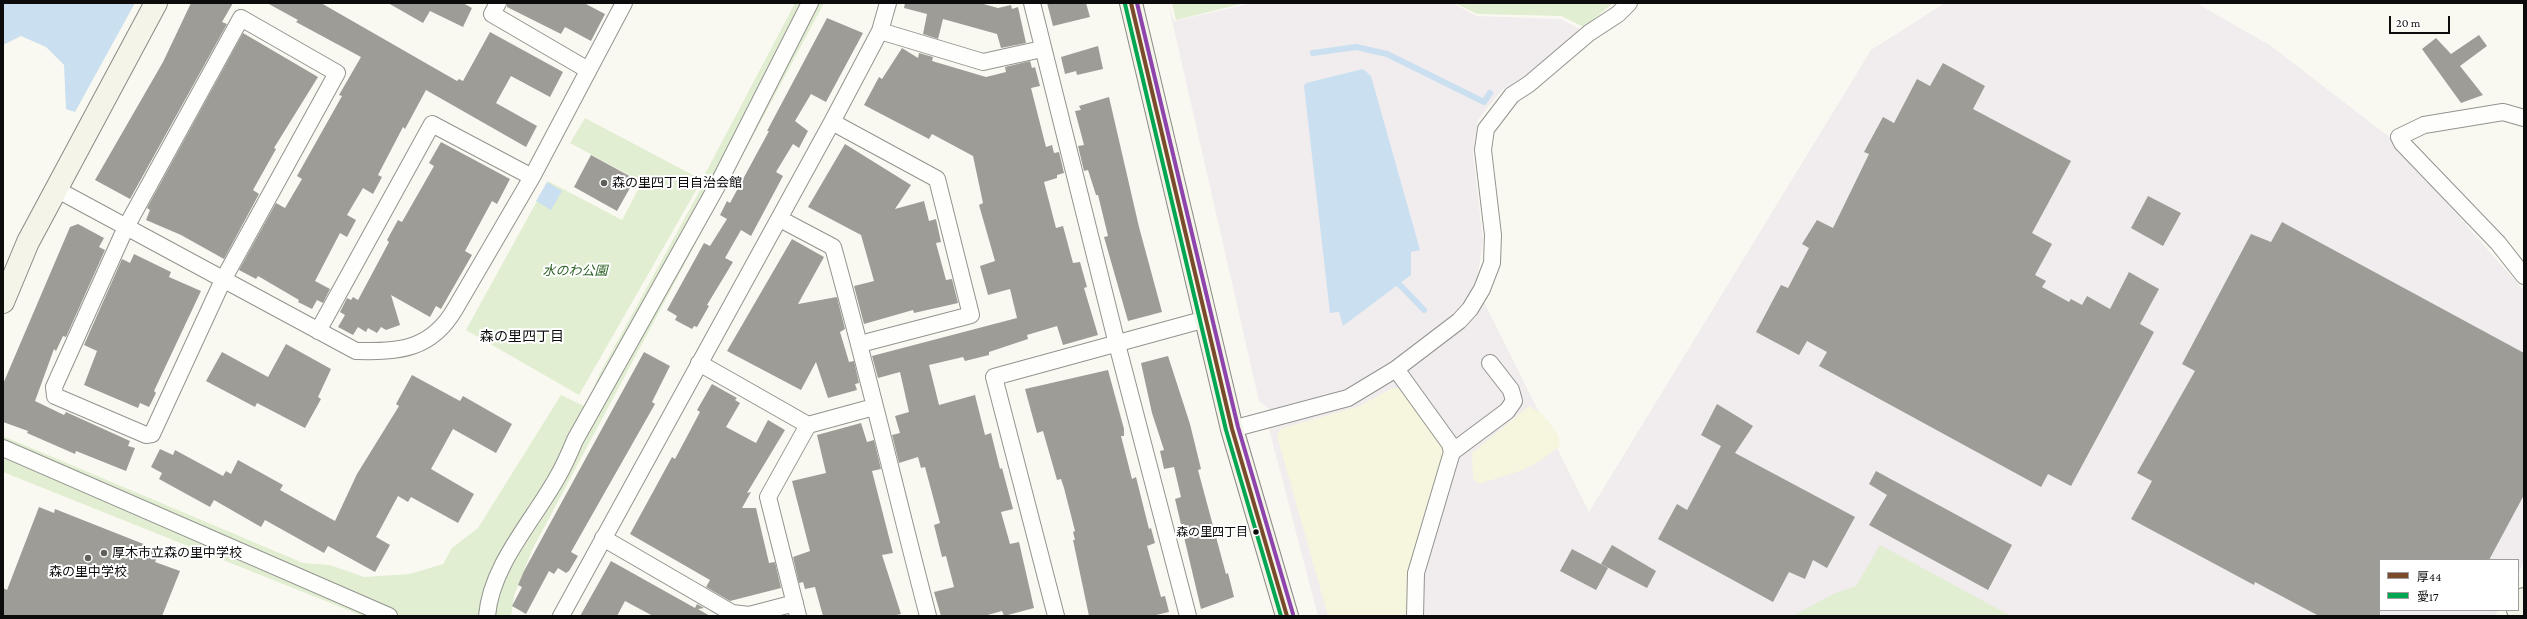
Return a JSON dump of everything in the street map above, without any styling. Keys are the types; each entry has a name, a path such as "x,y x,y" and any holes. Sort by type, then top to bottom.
{"street":[{"path":"3,302 28,242 156,3"},
{"path":"498,3 492,14 588,70"},
{"path":"56,189 318,332 356,351 392,352 423,343 447,323 532,177 624,3"},
{"path":"487,616 488,602 502,567 559,475 575,440 717,186 810,3"},
{"path":"561,616 832,122 880,31 888,3"},
{"path":"1032,3 1042,49 1117,344 1188,616"},
{"path":"1131,3 1232,429 1287,616"},
{"path":"1232,429 1348,398 1396,369 1459,321 1470,310 1482,289 1492,263 1493,235 1483,150 1483,138 1486,129 1512,95 1529,84 1589,33 1618,14 1629,3"},
{"path":"241,18 337,73 223,280 152,434 146,435 55,396 54,388 126,227 241,18"},
{"path":"880,31 984,62 1042,49"},
{"path":"2524,118 2503,112 2424,125 2399,137 2402,143 2498,243 2524,276"},
{"path":"832,122 937,179 972,315 860,344"},
{"path":"318,332 432,124 532,177"},
{"path":"780,219 833,247 860,344 874,407 928,616"},
{"path":"1056,616 994,377 1206,320"},
{"path":"699,363 808,425 874,407"},
{"path":"1452,452 1507,411 1514,401 1511,390 1490,363"},
{"path":"1396,369 1450,444 1452,452 1416,573 1415,616"},
{"path":"603,538 732,613 749,615 796,610 768,497 808,425"},
{"path":"3,448 389,616"},
{"path":"2519,608 2524,599"}],"shaded area":[{"path":"1168,3 1174,21 1253,3 1452,3 1477,16 1561,19 1583,31 1523,77 1501,91 1478,120 1473,154 1483,241 1476,286 1589,512 1871,50 1945,3 2196,3 2271,46 2388,136 2524,291 2524,562 2519,571 2519,559 2379,559 2379,611 2498,611 2495,616 1318,616 1269,429 1276,425 1275,414 1259,401"}],"green space":[{"path":"795,3 824,3 532,550 514,596 511,616 363,616 3,472 3,436 303,563 330,565 364,577 410,574 443,564 452,548 478,528 561,395 586,407 599,375 705,181 703,178"},
{"path":"1172,3 1245,3 1176,20"},
{"path":"1455,3 1613,3 1584,27 1561,16 1477,14"},
{"name":"水のわ公園","path":"585,118 702,180 579,395 466,330 548,181 622,220 642,182 570,143"},
{"path":"1392,388 1402,388 1447,450 1410,616 1328,616 1277,436 1280,429 1360,406"},
{"path":"1529,406 1543,415 1558,434 1560,446 1540,461 1520,471 1479,484 1473,479 1472,453"},
{"path":"1880,545 2011,616 1793,616 1833,594 1856,586"}],"water":[{"path":"3,3 135,3 75,112 66,109 64,65 46,47 21,36 3,45"},
{"path":"1363,69 1371,76 1420,250 1411,252 1411,275 1343,326 1339,312 1330,313 1304,86 1306,83"},
{"path":"547,182 562,191 551,210 536,201"}],"building":[{"path":"191,3 233,3 222,22 227,24 130,199 95,180 163,62"},
{"path":"267,3 321,3 457,81 459,79 463,81 490,32 563,72 550,97 511,76 496,103 537,126 526,147 426,90 405,129 403,127 378,175 382,177 373,194 363,188 347,215 356,220 347,237 340,233 315,281 330,289 323,303 317,300 312,309 298,302 299,300 258,276 256,279 239,270 276,203 285,208 302,179 297,176 342,96 339,95 361,57 296,22 298,20"},
{"path":"388,3 463,3 472,8 463,27 430,11 423,23"},
{"path":"507,3 584,3 605,14 591,41 565,27 561,34 507,7"},
{"path":"905,3 980,3 998,8 1011,5 1012,9 1018,7 1026,43 1001,48 997,34 943,19 938,39 923,34 927,14 904,8"},
{"path":"1047,3 1086,3 1090,17 1053,26"},
{"path":"827,18 863,33 826,102 811,94 795,121 808,131 799,148 793,144 776,172 783,176 751,236 741,230 725,258 733,262 707,305 709,306 697,327 694,326 692,329 675,320 677,316 667,310 704,243 710,246 727,219 720,215 727,201 730,203"},
{"path":"243,33 318,77 274,148 276,149 253,190 259,194 224,259 181,235 146,220 150,210 147,208"},
{"path":"2479,35 2487,46 2460,66 2483,95 2461,103 2422,49 2436,38 2451,54"},
{"path":"1098,46 1103,69 1077,75 1076,71 1065,74 1061,57"},
{"path":"902,48 918,58 919,53 933,57 932,61 986,77 1006,72 1005,67 1030,61 1032,68 1035,67 1040,86 1031,88 1046,147 1052,145 1054,153 1059,152 1064,173 1057,175 1057,178 1044,182 1056,228 1063,226 1073,263 1080,262 1087,287 1084,288 1098,335 1063,345 1057,326 1027,335 1028,339 989,352 989,355 965,361 963,357 929,365 939,405 975,395 985,435 991,433 1000,469 1002,468 1013,509 1001,512 1010,544 1019,542 1034,608 1004,616 1002,611 984,616 941,616 934,592 954,587 946,556 942,557 934,525 940,523 925,467 921,468 918,457 899,463 892,435 900,433 895,416 909,412 900,372 878,378 872,356 1017,318 1010,289 988,295 980,266 995,261 979,205 983,203 973,156 932,134 929,139 864,105 879,77 882,79"},
{"path":"1943,63 1985,86 1973,109 2071,161 2032,233 2052,244 2035,275 2046,281 2042,287 2069,302 2071,299 2082,305 2087,296 2110,309 2129,272 2159,289 2140,324 2154,332 2071,486 2048,474 2041,487 1819,366 1827,352 1807,341 1799,355 1756,332 1781,285 1788,288 1809,248 1802,244 1817,220 1833,228 1869,154 1864,152 1883,117 1894,123 1917,79 1930,86"},
{"path":"1109,97 1139,227 1162,312 1128,321 1104,237 1108,236 1098,195 1096,195 1088,170 1084,171 1078,146 1084,145 1075,111 1081,110 1079,106"},
{"path":"441,142 510,179 497,204 492,201 465,251 472,255 441,309 436,306 430,317 391,295 400,325 386,330 381,327 377,333 368,328 366,332 358,327 353,335 338,327 345,315 340,312 347,298 351,300 353,297 358,300 389,242 387,240 398,220 402,222 434,166 429,163"},
{"path":"845,144 911,185 895,209 924,201 929,221 936,219 941,242 936,243 946,280 952,279 958,303 914,313 913,310 864,324 854,286 874,281 861,235 808,207"},
{"name":"森の里四丁目自治会館","path":"591,155 635,179 617,211 574,187"},
{"path":"2148,196 2181,213 2163,246 2131,228"},
{"path":"2282,222 2524,353 2524,495 2490,559 2379,559 2380,616 2319,616 2255,582 2254,585 2131,519 2152,481 2137,473 2195,371 2182,364 2251,234 2271,242"},
{"path":"78,224 104,238 99,247 105,250 66,337 63,336 56,351 54,349 35,401 64,415 66,412 130,441 128,446 135,448 126,471 76,451 75,454 27,433 28,431 3,422 3,384 70,227"},
{"path":"792,239 824,257 798,304 837,297 845,329 840,332 849,362 854,361 859,383 855,384 857,390 828,398 816,362 801,390 727,351"},
{"path":"134,254 171,272 169,277 201,291 154,391 156,393 149,407 140,403 138,408 84,385 97,351 84,345 122,259 130,263"},
{"path":"286,344 331,369 318,397 321,399 305,428 257,403 255,407 206,381 222,352 268,377"},
{"path":"644,352 670,366 652,402 655,404 571,552 578,556 569,571 566,573 558,568 554,574 549,571 526,614 512,606 522,587 518,585 524,571"},
{"path":"1168,356 1190,424 1201,469 1198,470 1226,574 1228,573 1234,597 1201,609 1175,499 1181,497 1174,467 1164,469 1160,451 1164,450 1152,413 1141,363"},
{"path":"1108,370 1124,429 1124,436 1121,436 1132,479 1136,477 1149,529 1151,528 1155,543 1147,546 1161,597 1165,596 1169,612 1152,616 1089,616 1073,540 1075,540 1073,532 1075,531 1064,488 1061,479 1057,480 1043,431 1037,433 1025,389"},
{"path":"412,375 460,401 463,396 512,424 496,453 453,429 431,469 474,494 458,523 411,497 408,502 398,496 376,537 390,545 375,572 328,546 324,553 265,520 261,527 214,500 210,507 159,479 162,473 151,467 160,449 173,455 175,450 223,476 226,471 231,474 238,460 283,485 280,490 335,521 357,474 399,406 396,404"},
{"path":"712,384 737,398 735,400 740,403 726,427 756,443 768,420 785,430 747,493 751,492 742,508 756,508 769,563 775,562 781,588 730,601 706,587 710,580 630,534 672,457 675,459 700,412 697,410"},
{"path":"1717,404 1753,426 1735,453 1855,517 1827,568 1813,560 1805,579 1789,572 1773,602 1658,539 1677,504 1687,510 1721,446 1701,435"},
{"path":"861,423 867,442 874,440 881,469 872,471 893,553 882,555 901,614 892,616 823,616 815,587 805,589 803,582 799,583 793,557 810,551 792,481 826,473 817,435"},
{"path":"1876,471 2012,545 1988,590 1869,525 1887,495 1869,484"},
{"name":"森の里中学校","path":"39,507 54,513 55,509 146,545 144,547 159,553 155,562 180,571 162,616 3,616 3,588 7,590"},
{"path":"1612,545 1656,571 1647,588 1601,564"},
{"path":"1572,549 1608,568 1596,590 1560,571"},
{"path":"611,561 695,608 697,604 704,608 698,609 710,616 653,616 625,601 617,616 580,616"}],"waterway":[{"path":"1313,53 1356,47 1387,54 1484,102 1490,93"},
{"path":"1399,284 1424,310"}],"transit line":[{"name":"厚44","path":"1131,3 1232,429 1287,616"},
{"path":"1137,3 1238,427 1293,614"},
{"name":"愛17","path":"1125,4 1226,430 1281,616"}],"place":[{"name":"森の里四丁目自治会館","path":"604,183"},
{"name":"森の里四丁目","path":"1256,532"},
{"name":"厚木市立森の里中学校","path":"104,553"},
{"name":"森の里中学校","path":"88,558"}],"district":[{"name":"森の里四丁目","path":"522,337"}]}
